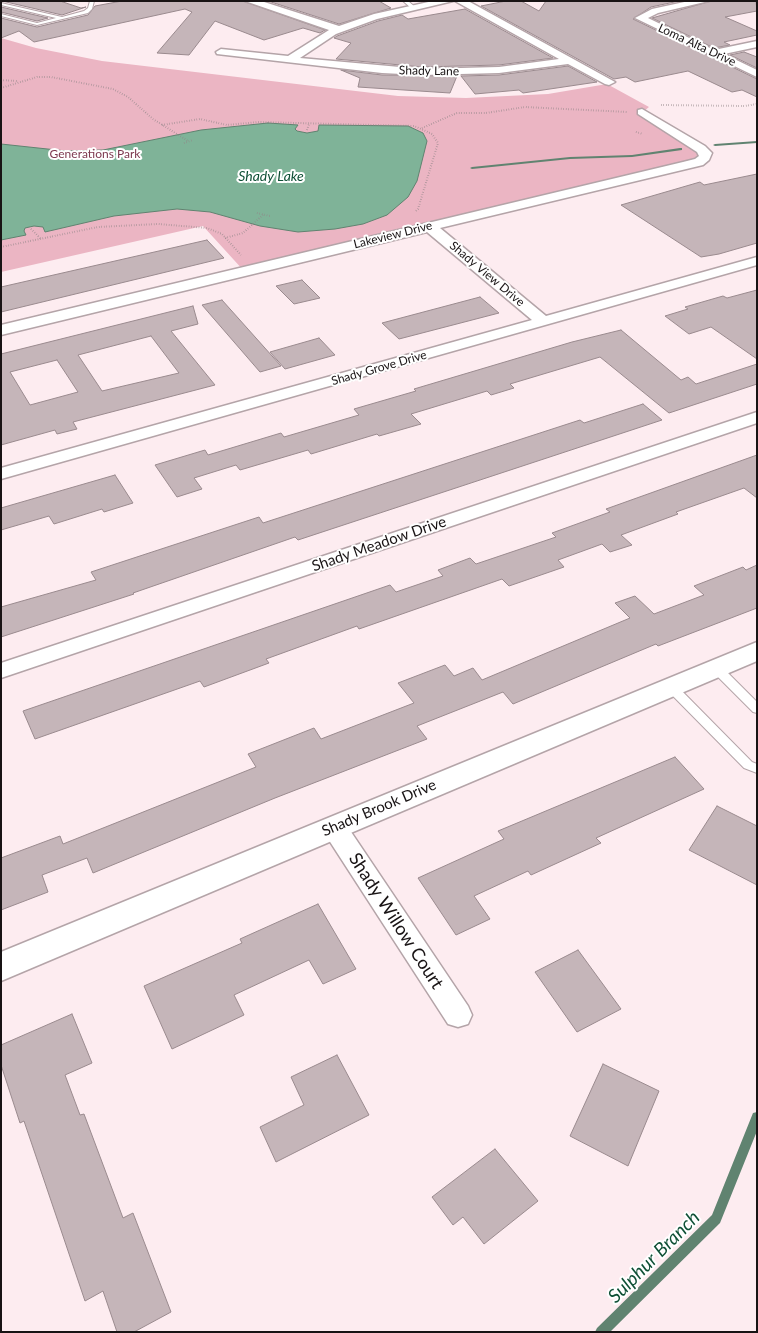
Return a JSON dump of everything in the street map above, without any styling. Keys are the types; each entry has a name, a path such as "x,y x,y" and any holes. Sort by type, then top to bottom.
{"street":[{"path":"250,1 260,2 286,14 340,30"},
{"path":"289,60 326,35 409,4 448,1"},
{"path":"460,1 609,82"},
{"name":"Loma Alta Drive","path":"704,1 641,15 640,18 757,74"},
{"path":"713,53 757,44"},
{"name":"Shady Lane","path":"221,52 382,70 438,72 519,69 568,61"},
{"name":"Lakeview Drive","path":"1,330 684,166 699,162 704,157 706,153 701,148 642,112"},
{"name":"Shady View Drive","path":"429,226 544,322"},
{"name":"Shady Grove Drive","path":"1,474 757,261"},
{"name":"Shady Meadow Drive","path":"1,671 757,418"},
{"name":"Shady Brook Drive","path":"1,967 757,651"},
{"name":"Shady Willow Court","path":"334,827 458,1015"}],"lane":[{"path":"1,14 37,24 86,12 90,9 92,1"},
{"path":"1,4 62,18"},
{"path":"716,668 757,709"},
{"path":"671,687 748,765 757,769"}],"path":[{"path":"1,88 25,80 61,77 113,89 128,96 152,119 188,141"},
{"path":"1,80 25,80"},
{"path":"422,129 457,114 525,107 642,112 656,104 745,106 757,104"},
{"path":"162,125 187,120 227,125 258,122 402,124 422,129 432,134 438,143 418,209 411,216"},
{"path":"307,130 310,124"},
{"path":"184,143 193,140"},
{"path":"257,213 270,216"},
{"path":"225,238 243,233 264,214"},
{"path":"1,247 98,228 158,224 207,228 225,238 242,256"},
{"path":"32,228 41,239"}],"green space":[{"name":"Generations Park","path":"1,38 36,48 102,61 398,96 466,98 548,94 607,84 649,107 643,112 705,157 244,271 203,226 1,272"}],"water":[{"name":"Shady Lake","path":"268,123 298,125 295,129 297,131 307,133 318,131 319,125 408,126 423,133 427,141 417,181 408,197 387,215 363,224 335,229 298,232 260,226 210,212 177,209 114,216 45,232 43,227 34,226 25,228 26,235 1,240 1,144 66,151 103,150 201,130"}],"building":[{"path":"2,1 60,1 81,8 86,7 62,15"},
{"path":"122,1 243,1 325,30 320,33 303,28 264,40 215,21 189,55 157,53 192,12 185,9 34,42 19,31 1,38 1,18 37,27 88,15 95,6"},
{"path":"268,1 379,1 391,8 339,24"},
{"path":"506,1 521,1 539,11 546,1 679,1 651,7 633,19 757,79 757,97 742,90 732,92 688,71 635,82 626,77 614,79 481,6"},
{"path":"711,1 756,1 757,11 725,17 757,31 757,35 724,42 730,45 714,48 652,18"},
{"path":"1,7 48,18 37,21 1,12"},
{"path":"465,9 553,58 499,65 422,67 336,59 351,43 334,38 337,36 378,21 402,15 408,19"},
{"path":"744,52 757,57 757,68 730,55"},
{"path":"568,66 597,82 523,93 519,90 475,94 461,76 499,75"},
{"path":"341,70 382,75 457,76 450,93 358,87 360,78"},
{"path":"757,174 757,243 719,254 701,257 621,205 700,182 704,185"},
{"path":"207,240 224,258 1,312 1,287"},
{"path":"302,280 320,298 294,304 276,286"},
{"path":"757,290 757,359 711,327 689,334 665,316 688,309 685,307 723,296 727,298"},
{"path":"480,297 499,313 399,339 382,323"},
{"path":"222,300 281,366 260,372 202,305"},
{"path":"193,306 198,324 171,331 215,385 73,422 77,429 57,434 55,430 1,445 1,354","holes":["151,336 179,373 102,391 78,355","57,360 78,392 30,405 10,372"]},
{"path":"621,330 681,380 688,377 696,384 757,364 757,384 669,413 600,357 510,384 514,388 491,395 487,391 411,414 421,424 379,436 377,434 311,454 308,450 240,470 236,465 194,478 202,489 177,497 155,465 205,450 208,455 281,433 284,437 359,415 354,409 416,391 414,389 572,342"},
{"path":"319,338 335,355 285,369 270,352"},
{"path":"643,404 662,420 298,540 295,537 134,594 1,637 1,607 96,580 91,572 259,517 263,523 580,420 584,423"},
{"path":"757,455 757,498 744,488 676,512 678,514 621,535 632,545 610,552 602,544 558,560 564,567 509,586 502,579 359,629 357,626 266,659 269,663 204,687 200,681 35,739 23,711 390,585 396,592 443,576 438,570 470,558 476,564 556,537 552,533 610,512 606,509"},
{"path":"115,475 133,503 104,512 102,509 54,524 49,516 1,530 1,508"},
{"path":"757,565 757,608 658,646 656,644 513,704 503,692 417,726 427,739 275,798 93,873 87,858 42,875 48,892 1,910 1,858 60,836 63,844 256,767 248,754 314,728 321,739 414,703 398,683 445,665 454,676 473,668 482,680 630,618 615,603 635,596 654,614 704,595 694,586 743,567 746,570"},
{"path":"675,757 704,789 596,838 601,843 531,875 528,871 474,896 490,919 456,935 418,878 504,839 498,831"},
{"path":"717,806 757,826 757,885 689,850"},
{"path":"318,904 356,969 323,984 309,960 234,995 244,1015 172,1049 144,986 242,943 240,939"},
{"path":"578,950 621,1009 577,1032 535,972"},
{"path":"72,1014 92,1063 65,1075 80,1115 84,1114 123,1218 133,1213 171,1312 134,1332 117,1332 103,1291 85,1301 24,1121 20,1123 1,1065 1,1045"},
{"path":"337,1055 369,1115 276,1162 260,1127 304,1105 291,1077"},
{"path":"603,1064 659,1091 628,1166 570,1136"},
{"path":"495,1149 538,1201 484,1244 463,1217 453,1225 432,1197"}],"waterway":[{"path":"715,145 757,142"},
{"path":"472,168 570,158 632,156 680,149"},
{"name":"Sulphur Branch","path":"601,1332 716,1219 757,1117"}]}
